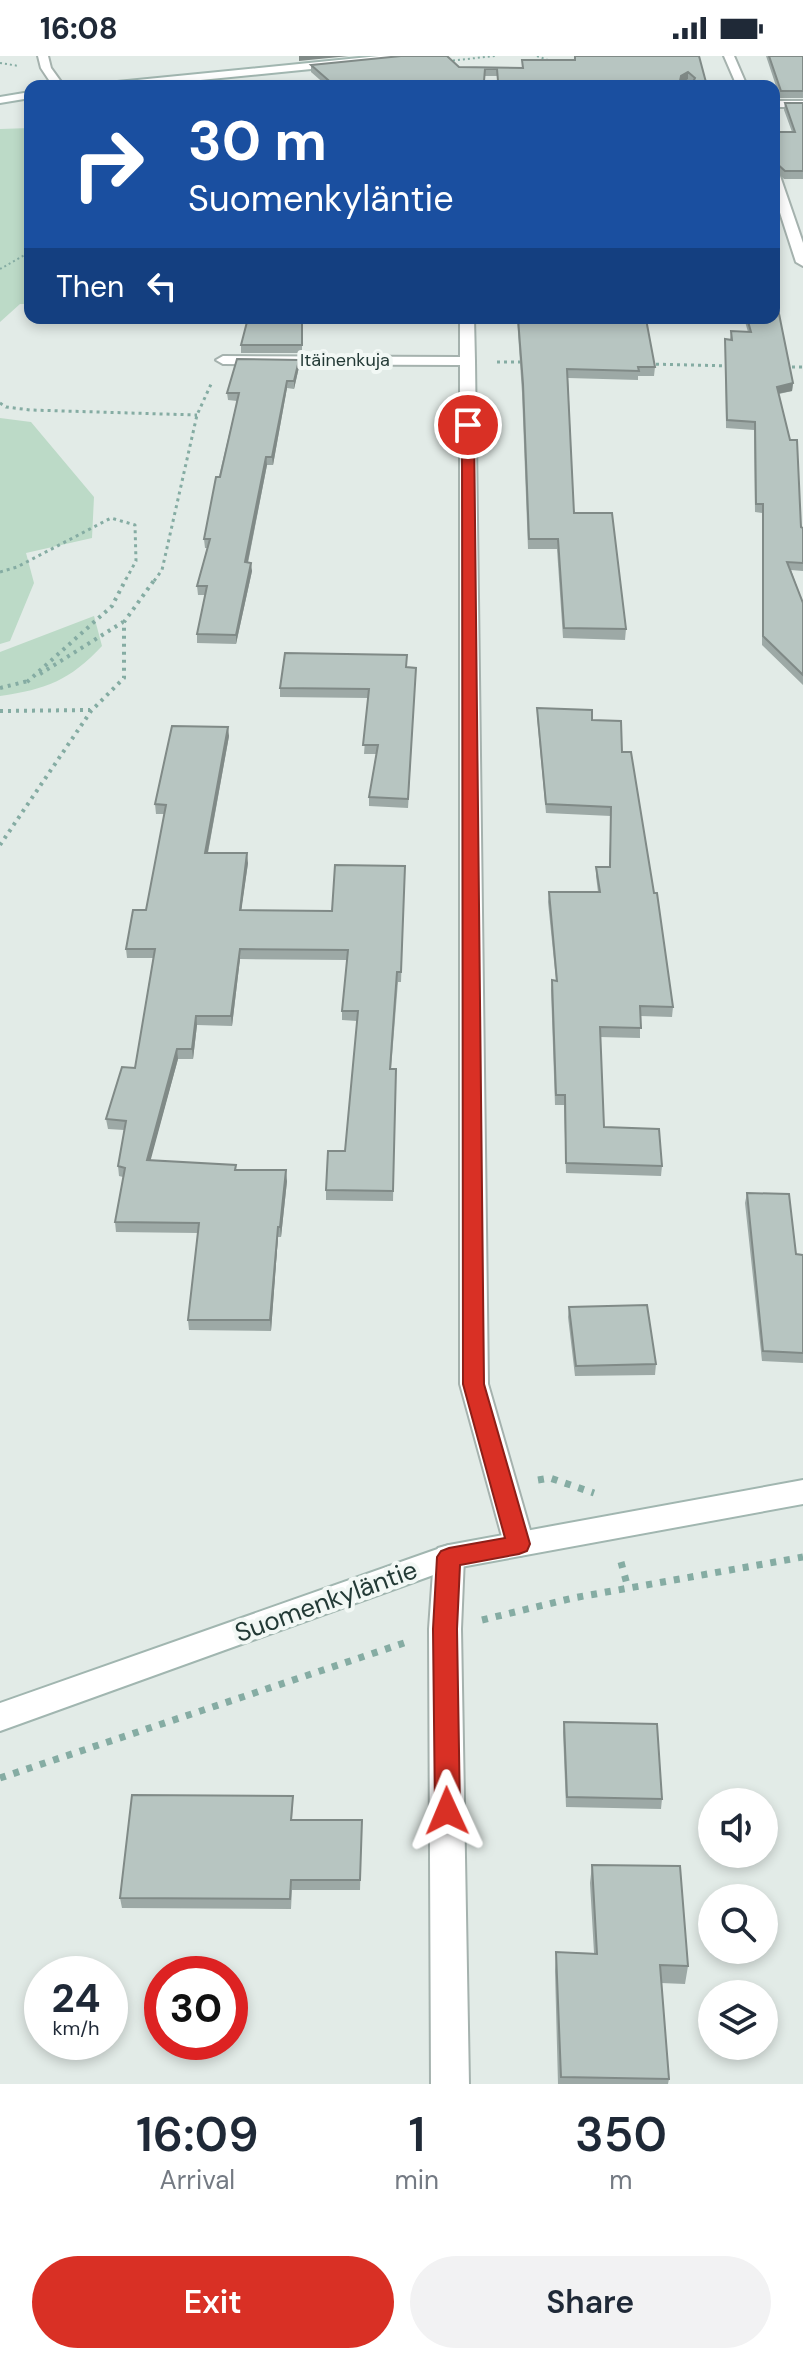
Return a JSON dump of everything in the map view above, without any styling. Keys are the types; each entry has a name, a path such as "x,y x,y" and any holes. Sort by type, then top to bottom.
{"street":[{"path":"43,56 46,68 55,80"},
{"path":"168,80 411,56"},
{"path":"729,56 739,80"},
{"path":"0,100 24,96"},
{"path":"780,104 803,104"},
{"path":"780,201 803,262"},
{"path":"467,324 474,1384 519,1544"},
{"name":"Itäinenkuja","path":"223,360 468,361"},
{"name":"Suomenkyläntie","path":"0,1717 449,1557 803,1492"},
{"path":"449,1557 445,1629 450,2084"}],"path":[{"path":"537,56 559,64"},
{"path":"0,63 19,66"},
{"path":"0,269 24,255"},
{"path":"0,688 27,682 124,622 162,570 197,415 223,360"},
{"path":"468,361 532,362"},
{"path":"643,364 739,366"},
{"path":"771,367 803,367"},
{"path":"0,403 6,407 30,410 197,415"},
{"path":"0,572 17,567 111,518 135,525 136,561 112,606 27,682"},
{"path":"0,845 91,711 124,678 124,622"},
{"path":"0,711 91,711"},
{"path":"0,1778 445,1629 573,1598 803,1557"}],"green space":[{"path":"24,128 24,304 0,322 0,129"},
{"path":"0,418 31,422 94,497 92,538 26,553 34,583 10,641 0,644"},
{"path":"94,616 102,646 79,668 56,682 0,696 0,652"}],"building":[{"path":"401,56 447,56 459,67 523,68 522,60 575,60 575,56 699,56 705,80 694,80 688,72 680,80 498,80 497,69 485,69 484,80 328,80 311,65"},
{"path":"769,56 803,56 803,91 781,91 780,80 777,80"},
{"path":"785,103 803,103 803,171 785,171 780,166 780,132 795,132"},
{"path":"780,319 793,383 777,387 790,440 797,440 803,563 787,562 803,603 803,675 763,636 763,504 756,504 755,422 727,420 725,339 732,340 731,331 751,332 749,324 780,324"},
{"path":"246,324 302,324 302,345 241,345"},
{"path":"518,324 647,324 655,367 638,367 639,371 567,369 574,513 612,513 626,629 564,628 558,539 529,539"},
{"path":"237,359 299,360 294,381 287,381 272,457 266,457 245,562 251,563 236,635 197,634 207,586 197,586 210,539 204,539 216,477 220,477 239,393 227,393"},
{"path":"285,653 407,655 406,667 416,668 408,799 369,797 378,745 363,745 369,689 280,688"},
{"path":"537,708 592,710 592,720 621,721 622,752 631,752 654,893 657,893 673,1007 640,1006 641,1028 600,1027 604,1127 659,1129 662,1166 566,1163 565,1095 556,1095 552,980 557,981 549,892 600,892 596,867 610,867 611,807 546,804"},
{"path":"172,726 228,727 205,853 247,853 240,910 332,911 335,865 405,866 401,972 397,972 390,1069 396,1069 393,1191 326,1190 328,1151 345,1151 358,1011 342,1011 348,950 240,949 231,1016 196,1016 192,1049 177,1049 147,1160 236,1165 235,1170 286,1170 270,1320 188,1320 199,1223 115,1222 125,1168 118,1166 126,1121 106,1119 122,1067 135,1068 155,949 126,949 133,910 146,910 166,805 155,804"},
{"path":"747,1193 789,1194 796,1254 803,1255 803,1353 763,1351"},
{"path":"647,1305 656,1364 576,1366 569,1307"},
{"path":"564,1722 657,1724 662,1799 567,1797"},
{"path":"132,1795 293,1796 291,1820 362,1820 360,1880 291,1880 290,1899 120,1898"},
{"path":"592,1865 680,1866 688,1966 660,1965 669,2079 561,2077 556,1952 597,1954"}],"route":[{"path":"447,1811 445,1629 449,1557 519,1544 474,1384 468,425"}]}
